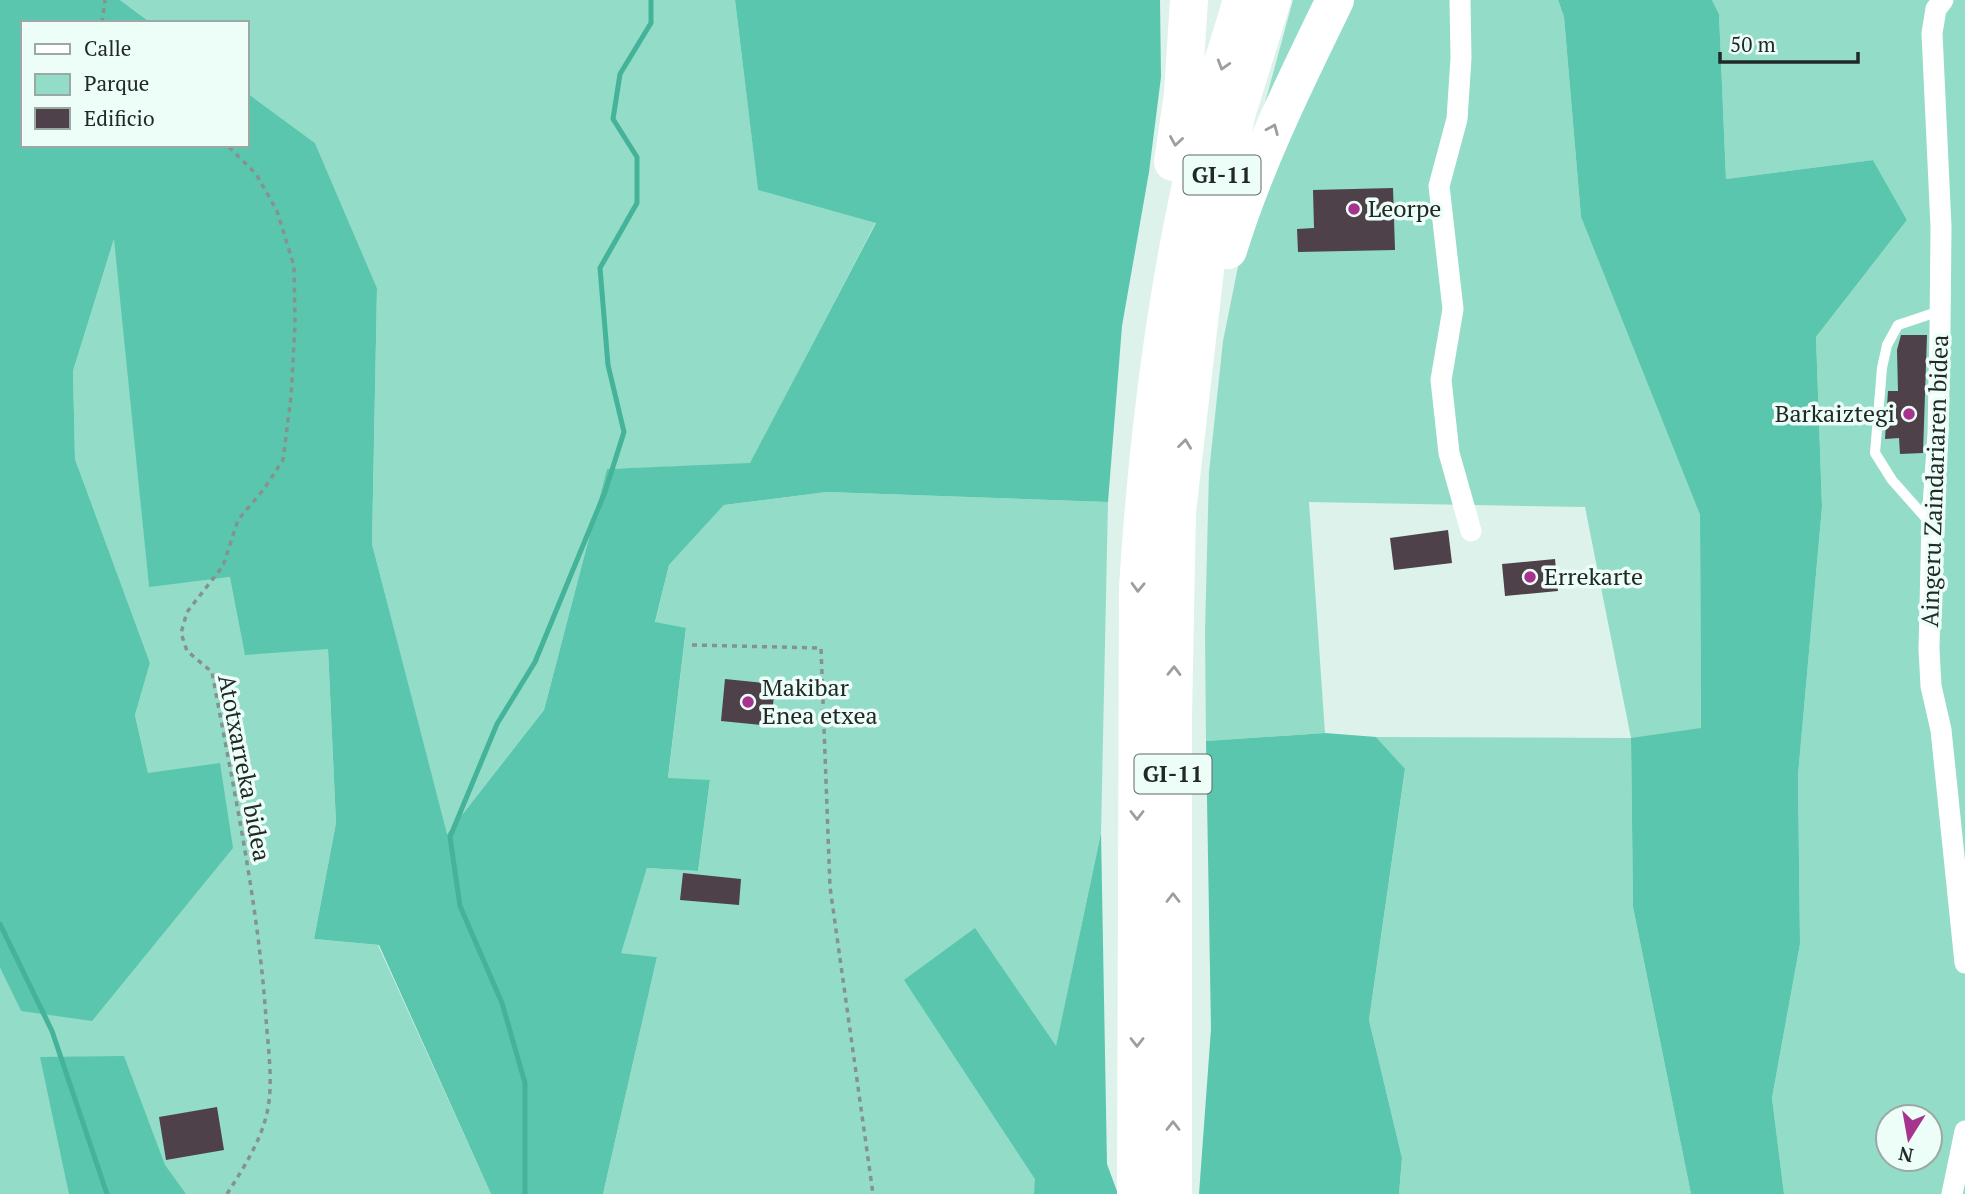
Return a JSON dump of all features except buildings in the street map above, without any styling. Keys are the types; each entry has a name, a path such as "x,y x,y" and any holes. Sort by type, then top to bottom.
{"highway":[{"path":"1142,519 1140,401 1183,94 1189,0"},
{"name":"GI-11","path":"1136,1194 1138,587 1142,519 1174,271 1207,117 1242,0"},
{"name":"GI-11","path":"1173,1194 1173,716 1177,512 1208,244 1237,112 1272,0"},
{"path":"1195,355 1241,207 1276,122 1335,0"}],"street":[{"path":"1460,0 1461,58 1457,120 1439,186 1453,309 1441,380 1449,453 1471,531"},
{"name":"Aingeru Zaindariaren bidea","path":"1943,0 1936,9 1932,33 1941,228 1938,434 1932,525 1929,649 1931,686 1941,730 1965,963"},
{"path":"1952,1194 1965,1131"}],"lane":[{"path":"1932,525 1892,480 1875,453 1882,368 1887,345 1898,325 1940,311"}],"path":[{"path":"102,21 105,0"},
{"name":"Atotxarreka bidea","path":"227,1194 260,1137 268,1107 269,1058 264,991 253,907 212,672 187,651 181,633 187,612 223,566 238,520 264,489 283,460 291,397 295,325 294,266 277,211 256,174 230,147"},
{"path":"692,645 821,648 830,887 873,1194"}],"green space":[{"path":"0,0 120,0 148,21 21,21 21,147 248,147 248,94 315,143 377,288 372,544 447,834 544,710 607,469 750,463 876,223 758,190 735,0 1160,0 1161,77 1149,172 1122,326 1108,502 827,492 724,505 669,565 655,622 686,628 668,778 710,780 698,871 647,868 621,953 657,957 603,1194 491,1194 379,945 314,939 336,823 328,649 245,655 230,577 149,587 114,239 73,371 75,459 150,663 135,715 148,773 220,763 233,848 92,1021 21,1011 0,968"},
{"path":"120,0 735,0 758,189 876,222 750,464 607,469 544,710 446,835 372,544 377,288 315,143 248,94 248,21 148,21"},
{"path":"1293,0 1558,0 1564,17 1581,217 1700,515 1701,729 1631,739 1633,907 1691,1194 1399,1194 1402,1158 1369,1020 1405,770 1376,737 1631,738 1585,507 1309,502 1325,733 1206,741 1205,632 1209,472 1223,341 1241,252 1250,158"},
{"path":"1558,0 1712,0 1719,14 1726,179 1873,160 1907,220 1816,337 1822,507 1798,775 1800,944 1772,1098 1784,1194 1691,1194 1633,907 1631,738 1701,728 1700,515 1581,217 1564,17"},
{"path":"1712,0 1965,0 1965,1194 1784,1194 1772,1098 1800,944 1798,775 1822,507 1816,337 1907,220 1873,160 1726,179 1719,14"},
{"path":"115,236 149,586 231,577 328,649 336,823 314,939 378,945 491,1194 0,1194 0,968 21,1011 148,773 135,715 150,663 75,459 73,371"},
{"path":"827,492 1108,502 1101,833 1056,1047 1034,1194 603,1194 657,957 620,953 647,868 698,871 710,781 668,779 686,629 655,623 669,565 724,505"},
{"path":"1325,733 1376,737 1405,769 1369,1020 1402,1158 1399,1194 1199,1194 1211,1029 1206,741"},
{"path":"1101,833 1107,1164 1118,1194 1034,1194 1035,1179 904,980 975,928 1056,1046"},
{"path":"124,1056 165,1165 186,1194 69,1194 40,1057"}],"waterway":[{"path":"525,1194 525,1083 502,1003 460,906 450,837 497,724 535,662 605,492 624,432 608,365 600,268 637,203 637,157 613,119 620,74 651,23 651,0"},
{"path":"0,924 52,1031 107,1194"}],"place":[{"name":"Leorpe","path":"1354,209"},
{"name":"Barkaiztegi","path":"1909,414"},
{"name":"Errekarte","path":"1530,577"},
{"name":"Makibar Enea etxea","path":"748,702"}]}
